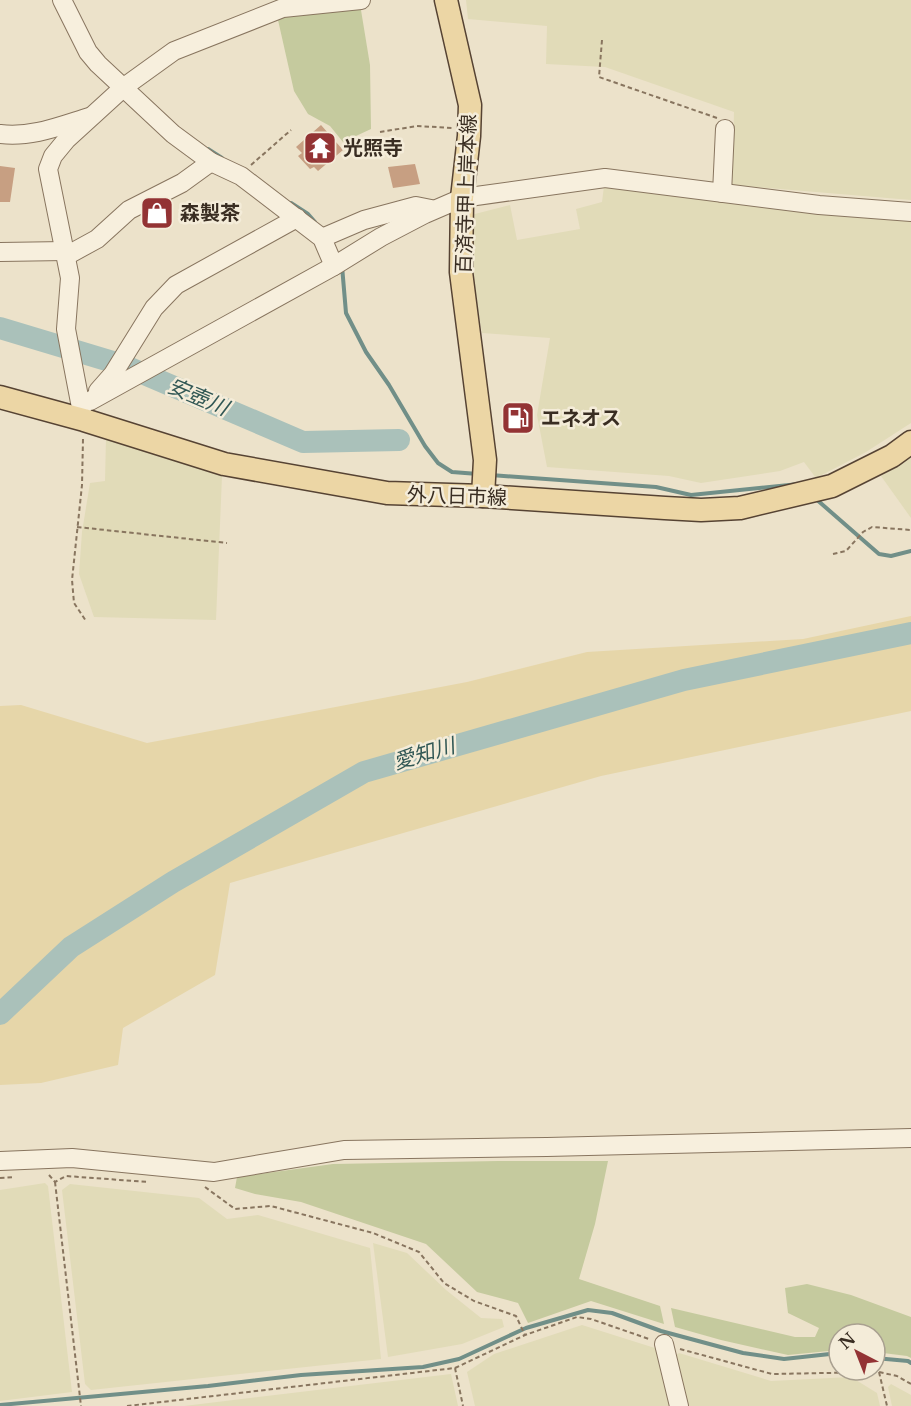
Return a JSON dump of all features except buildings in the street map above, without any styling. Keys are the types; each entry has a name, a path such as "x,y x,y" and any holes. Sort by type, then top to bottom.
{"main road":[{"name":"百済寺甲上岸本線","path":"446,0 470,105 462,198 461,272 484,479"},
{"name":"外八日市線","path":"0,398 87,410 224,464 387,493 484,479 701,510 740,508 832,486 892,456 911,442"}],"street":[{"path":"62,0 88,52 98,64 173,134 211,162 241,176 322,238 334,266"},
{"path":"87,410 66,329 70,278 48,169 53,156 67,139 124,87 174,51 283,8 361,0"},
{"path":"0,134 15,136 39,132 93,116"},
{"path":"722,193 725,129"},
{"path":"0,252 65,253 97,239 129,210 182,183 211,162"},
{"path":"87,410 381,237 462,198 605,178 819,205 911,212"},
{"path":"322,238 364,220 416,206 435,210"},
{"path":"87,410 113,374 154,308 176,285 297,218"},
{"path":"0,1161 72,1158 214,1172 344,1150 547,1148 911,1138"},
{"path":"664,1344 679,1406"}],"path":[{"path":"602,39 598,77 726,121 725,129"},
{"path":"380,132 417,126 469,130"},
{"path":"247,169 291,130"},
{"path":"86,621 74,603 72,580 87,410"},
{"path":"77,527 227,543"},
{"path":"833,554 846,551 863,532 872,527 911,530"},
{"path":"48,1173 55,1182 81,1406"},
{"path":"0,1178 24,1176"},
{"path":"55,1182 66,1176 158,1183"},
{"path":"204,1186 235,1209 271,1206 374,1233 419,1252 444,1283 474,1300 516,1316 525,1335"},
{"path":"127,1406 454,1368 463,1406"},
{"path":"881,1382 887,1406"}],"shaded area":[{"path":"466,0 911,0 911,200 732,185 734,112 605,67 546,64 547,26 468,19"},
{"path":"604,186 911,217 911,423 866,452 816,478 804,462 780,471 701,483 669,476 547,467 537,415 550,338 482,333 471,269 471,215 510,205 517,240 580,229 576,209 602,202"},
{"path":"106,438 222,476 216,620 94,617 79,574 82,532 90,483 105,481"},
{"path":"911,456 911,518 881,476"},
{"path":"45,1183 48,1186 72,1392 0,1401 0,1190"},
{"path":"70,1184 199,1198 227,1219 258,1215 370,1248 381,1359 91,1390 85,1384 62,1190"},
{"path":"373,1243 407,1253 446,1290 481,1318 502,1319 504,1327 462,1344 388,1357"},
{"path":"582,1325 658,1349 670,1406 475,1406 467,1372 494,1354"},
{"path":"679,1353 771,1381 827,1378 827,1382 859,1382 877,1393 880,1406 686,1406 675,1356"},
{"path":"451,1374 458,1406 184,1406"},
{"path":"891,1384 911,1395 911,1406 892,1406 888,1387"}],"green space":[{"path":"360,4 370,65 371,129 343,142 330,126 308,114 294,91 278,20 284,12"},
{"path":"608,1161 595,1224 579,1279 660,1306 664,1324 591,1301 528,1323 518,1303 477,1292 426,1244 301,1202 235,1188 237,1177 333,1164"},
{"path":"807,1284 851,1295 911,1317 911,1358 887,1354 887,1322 827,1322 827,1351 788,1355 675,1327 671,1308 795,1337 815,1337 819,1328 788,1313 785,1288"}],"sand":[{"path":"911,616 911,711 601,776 230,883 215,975 123,1028 118,1065 41,1083 0,1085 0,706 21,705 147,743 467,682 587,652 803,639"}],"waterway":[{"path":"208,149 222,158"},
{"path":"291,203 308,214 315,222"},
{"path":"342,266 346,313 366,352 389,385 425,446 438,463 452,472 478,474"},
{"name":"安壺川","path":"0,328 123,365 303,442 399,440"},
{"path":"491,475 656,487 691,495 799,484"},
{"path":"816,499 879,554 891,556 911,551"},
{"name":"愛知川","path":"0,1014 71,947 173,882 364,772 684,680 911,633"},
{"path":"0,1405 301,1375 423,1367 459,1359 526,1328 588,1310 612,1313 661,1331 743,1353 784,1359 827,1354"},
{"path":"887,1359 911,1363"}],"place":[{"name":"光照寺","path":"320,148"},
{"name":"森製茶","path":"157,213"},
{"name":"エネオス","path":"518,418"}]}
